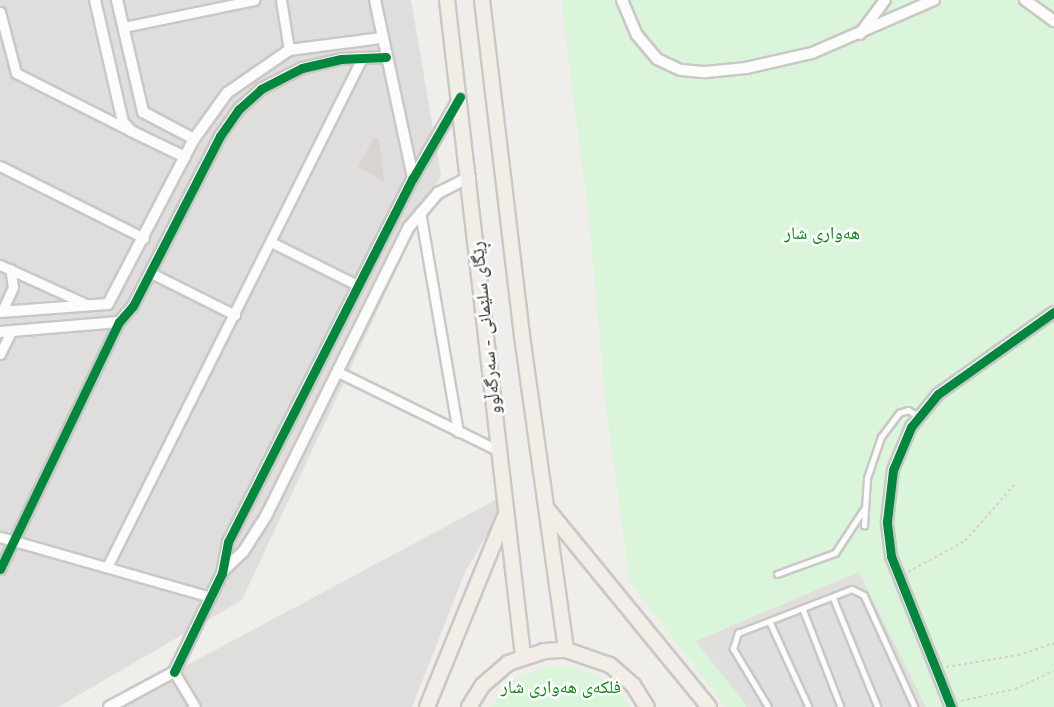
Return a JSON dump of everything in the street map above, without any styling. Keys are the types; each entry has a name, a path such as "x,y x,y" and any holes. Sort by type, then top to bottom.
{"main road":[{"name":"ڕێگای سلێمانی - سەرگەڵوو","path":"447,0 470,177 505,516 523,656"},
{"name":"ڕێگای سلێمانی - سەرگەڵوو","path":"482,0 566,650"},
{"path":"547,509 709,707"},
{"path":"428,707 505,516"},
{"path":"469,707 494,673 523,656 566,650 610,664 633,684 647,707"}],"street":[{"path":"95,0 120,112 131,131"},
{"path":"117,0 143,112 194,139"},
{"path":"124,27 254,0"},
{"path":"281,0 289,50"},
{"path":"375,0 413,178"},
{"path":"621,0 637,35 650,52 665,64 690,71 723,71 766,64 812,52 860,34 934,0"},
{"path":"860,34 885,0"},
{"path":"1025,0 1054,21"},
{"path":"0,12 5,56 16,73 25,80 185,157"},
{"path":"1,312 108,304 194,139 226,93 289,50 359,39 382,38"},
{"path":"107,567 273,243 362,57 359,39"},
{"path":"0,569 119,322 134,306 215,146 238,110 282,76 322,62 362,57 386,57"},
{"path":"109,707 174,672 222,573 228,542 357,285 413,178 460,97"},
{"path":"172,151 181,132"},
{"path":"0,166 144,238"},
{"path":"222,573 243,552 266,516 398,246 420,212 445,188 470,177"},
{"path":"420,212 458,432"},
{"path":"273,243 357,285"},
{"path":"0,265 119,322"},
{"path":"1,312 13,287 10,270"},
{"path":"151,273 235,315"},
{"path":"950,705 898,577 889,545 888,496 896,458 919,416 960,376 1054,312"},
{"path":"0,354 6,332 119,322"},
{"path":"338,372 499,451"},
{"path":"0,537 211,597"},
{"path":"174,672 195,707"}],"lane":[{"path":"864,526 870,466 886,429 903,411 919,416"},
{"path":"777,574 835,553 864,509"},
{"path":"768,707 733,649 733,639 738,633 852,588 864,595 915,707"},
{"path":"832,597 878,707"},
{"path":"802,609 841,707"},
{"path":"770,622 809,707"}],"path":[{"path":"898,577 965,541 1015,484"},
{"path":"935,669 1018,655 1054,643"},
{"path":"950,705 1008,691 1054,671"}],"shaded area":[{"path":"0,0 411,0 441,175 242,600 58,707 0,707"},
{"path":"514,490 466,570 412,707 109,707"},
{"path":"859,572 926,707 747,707 696,641"}],"green space":[{"name":"هەواری شار","path":"561,0 1054,0 1054,707 726,707 630,583 607,414 588,210"},
{"name":"فلکەی هەواری شار","path":"569,667 594,674 615,687 631,707 491,707 500,693 520,677 544,668"}],"building":[{"path":"374,137 379,139 384,181 358,167"}],"cycle path":[{"path":"0,569 119,322 133,306 220,136 238,110 261,89 302,68 341,59 386,57"},
{"path":"174,672 222,573 228,542 413,178 460,97"},
{"path":"951,707 891,556 887,521 893,470 911,427 938,394 1054,312"}]}
